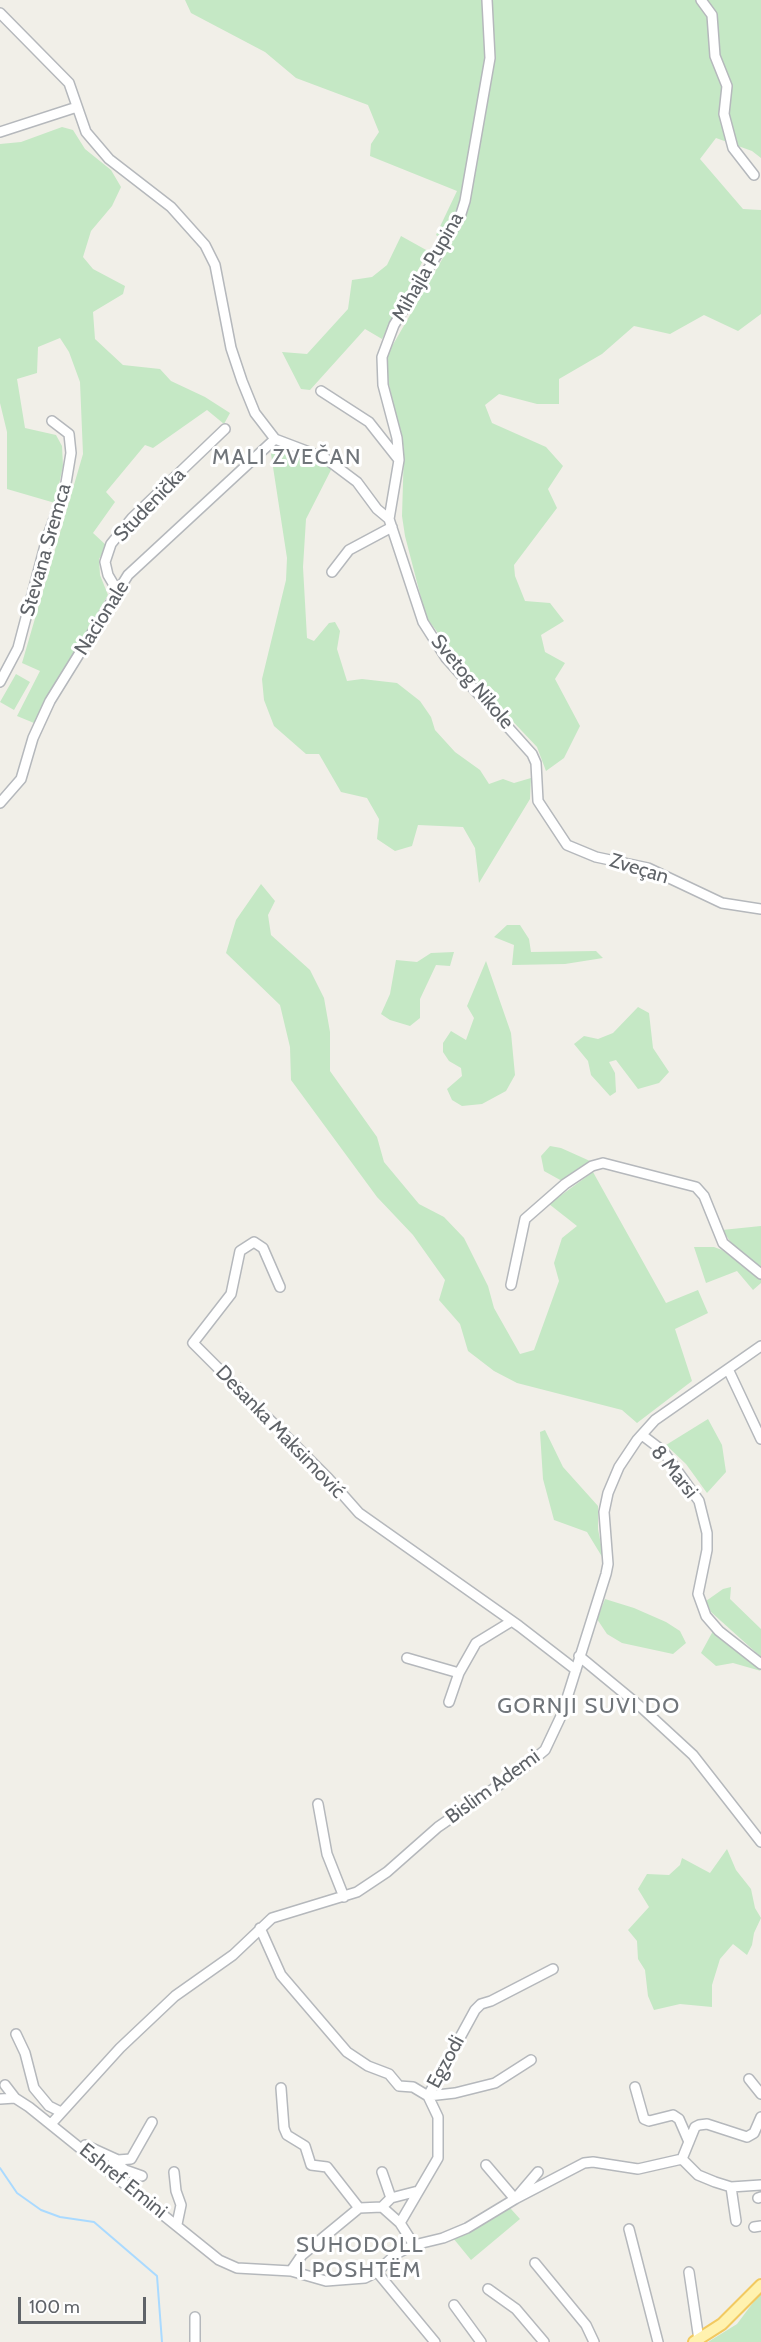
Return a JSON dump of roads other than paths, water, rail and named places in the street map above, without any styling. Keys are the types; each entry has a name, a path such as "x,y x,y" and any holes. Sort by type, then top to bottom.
{"main road":[{"path":"697,2341 722,2324 761,2284"}],"street":[{"name":"Mihajla Pupina","path":"391,523 399,460 397,438 383,385 382,357 394,325 459,217 465,201 490,58 487,0"},
{"path":"701,0 712,15 716,56 727,86 724,114 733,148 754,175"},
{"path":"0,14 69,83 86,132 109,159 171,207 205,245 215,265 231,348 242,381 255,413 275,439"},
{"path":"0,132 77,107"},
{"path":"321,392 369,422 399,460"},
{"name":"Stevana Sremca","path":"0,682 18,648 47,538 65,489 71,453 69,434 52,422"},
{"name":"Studenička","path":"118,592 108,575 105,562 111,544 132,518 225,429"},
{"name":"Svetog Nikole","path":"275,439 325,458 357,482 377,509 391,523 423,622 446,658 531,754 536,763 538,801"},
{"name":"Nacionale","path":"0,803 21,779 33,738 50,701 128,575 275,439"},
{"path":"332,572 349,550 391,523"},
{"name":"Zveçan","path":"538,801 567,844 596,857 648,868 722,903 761,909"},
{"path":"510,1285 525,1219 565,1184 592,1166 603,1163 696,1187 704,1196 723,1243 761,1274"},
{"name":"Desanka Maksimović","path":"280,1287 263,1248 254,1242 240,1251 231,1294 193,1343 328,1478 359,1513 512,1621 576,1670"},
{"name":"Bislim Ademi","path":"51,2124 120,2048 175,1996 233,1955 261,1928 284,1913 344,1897 387,1872 438,1827 545,1750 562,1714 608,1564 604,1531 608,1493 624,1460 642,1435 667,1411 761,1346"},
{"path":"728,1369 761,1439"},
{"name":"8 Marsi","path":"642,1435 663,1451 699,1501 707,1533 707,1550 698,1594 706,1616 719,1631 761,1664"},
{"path":"449,1701 459,1673 476,1643 512,1621"},
{"path":"579,1656 642,1708 693,1755 758,1832 761,1842"},
{"path":"407,1658 459,1673"},
{"path":"318,1804 327,1854 344,1897"},
{"path":"261,1928 281,1976 346,2052 368,2066 389,2074 399,2086 412,2087 423,2096 428,2096 438,2117 438,2158 399,2223"},
{"name":"Egzodi","path":"428,2096 480,2004 491,2001 553,1969"},
{"path":"16,2034 25,2053 34,2088 49,2106 61,2112"},
{"name":"Egzodi","path":"428,2096 455,2093 495,2083 531,2060"},
{"path":"749,2079 761,2094"},
{"name":"Eshref Emini","path":"5,2085 15,2098 69,2137 177,2224 207,2253 237,2268 291,2271 326,2281 365,2278 377,2272"},
{"path":"635,2087 644,2119 649,2121 674,2115 679,2120 689,2142"},
{"path":"281,2088 284,2128 287,2134 305,2146 311,2165 327,2167 359,2208"},
{"path":"0,2099 15,2098"},
{"path":"682,2159 695,2127 707,2124 747,2137 754,2133 761,2117"},
{"name":"Eshref Emini","path":"111,2158 131,2159 152,2122"},
{"name":"Eshref Emini","path":"69,2137 111,2158 125,2170 142,2176"},
{"path":"682,2159 698,2175 731,2187 761,2185"},
{"path":"435,2342 377,2272 396,2254 414,2245 443,2238 467,2228 515,2199 584,2163 593,2162 638,2169 682,2159"},
{"path":"486,2165 515,2199"},
{"name":"Eshref Emini","path":"174,2172 176,2191 181,2205 177,2224"},
{"path":"382,2172 391,2198"},
{"path":"515,2199 538,2172"},
{"path":"731,2187 736,2221"},
{"path":"291,2271 302,2255 359,2208 382,2207 391,2198 418,2191"},
{"path":"382,2207 399,2223 414,2245"},
{"path":"629,2229 658,2342"},
{"path":"535,2263 586,2325 594,2342"},
{"path":"689,2272 697,2341"},
{"path":"488,2289 516,2309 544,2342"},
{"path":"454,2305 481,2342"},
{"path":"195,2317 195,2342"}],"waterway":[{"path":"0,2168 17,2193 41,2210 60,2217 94,2222 157,2276 162,2342"}],"district":[{"name":"MALI ZVEČAN","path":"287,458"},
{"name":"GORNJI SUVI DO","path":"589,1707"},
{"name":"SUHODOLL I POSHTËM","path":"360,2258"}]}
